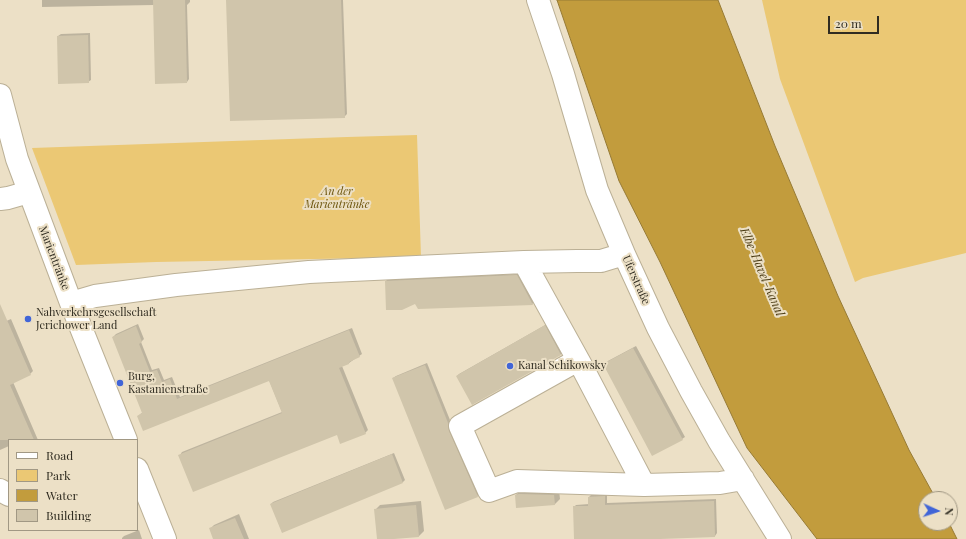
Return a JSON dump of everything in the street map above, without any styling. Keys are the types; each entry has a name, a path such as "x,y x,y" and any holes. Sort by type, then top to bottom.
{"street":[{"name":"Uferstraße","path":"538,0 563,74 597,190 624,254 658,328 719,441 780,539"},
{"name":"Marientränke","path":"0,95 16,159 71,303 126,439"},
{"path":"0,199 29,192"},
{"path":"71,303 95,296 176,285 309,272 524,262 601,261 624,254"},
{"path":"524,262 578,360 644,486"},
{"path":"578,360 460,426 489,490 517,481 644,486 720,483 743,479"},
{"path":"138,472 165,539"}],"green space":[{"path":"762,0 966,0 966,253 863,278 855,282 780,79"},
{"name":"An der Marientränke","path":"417,135 421,257 76,265 32,148 347,137"}],"water":[{"name":"Elbe-Havel-Kanal","path":"557,0 718,0 775,146 838,296 909,450 932,491 918,491 918,531 953,531 957,539 817,539 747,448 660,262 619,181"}],"building":[{"path":"153,0 185,0 187,83 155,84"},
{"path":"226,0 341,0 345,118 230,121"},
{"path":"88,35 89,83 58,84 57,36"},
{"path":"517,275 533,305 418,309 415,304 402,310 386,310 385,281"},
{"path":"0,304 31,375 10,385 34,439 0,440"},
{"name":"Kanal Schikowsky","path":"545,325 561,355 472,405 456,376"},
{"path":"136,326 142,342 139,344 150,372 157,370 162,382 170,379 177,399 349,330 360,357 339,368 366,434 340,444 337,435 193,492 178,455 282,413 269,381 143,431 137,416 142,413 112,337"},
{"path":"633,348 683,440 652,456 603,364"},
{"path":"425,365 448,423 449,431 478,497 445,510 392,378"},
{"path":"392,454 403,483 282,533 270,504"},
{"path":"515,495 554,495 555,505 516,508"},
{"path":"605,496 605,505 714,501 715,537 660,539 574,539 573,506 588,506 588,497"},
{"path":"416,505 419,537 377,539 374,509"},
{"path":"235,518 244,539 213,539 209,528"}],"place":[{"name":"Nahverkehrsgesellschaft Jerichower Land","path":"28,319"},
{"name":"Kanal Schikowsky","path":"510,366"},
{"name":"Burg, Kastanienstraße","path":"120,383"}]}
